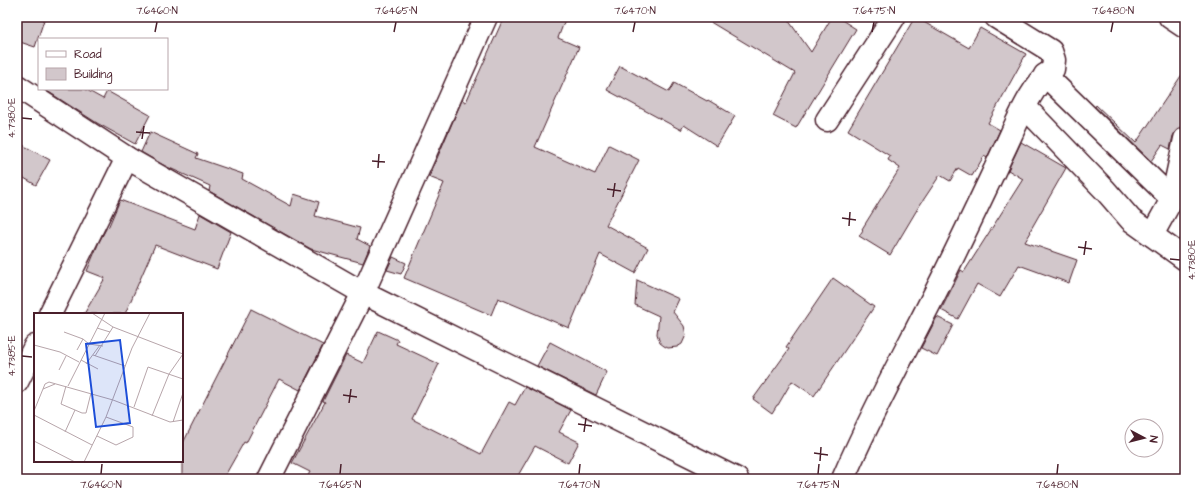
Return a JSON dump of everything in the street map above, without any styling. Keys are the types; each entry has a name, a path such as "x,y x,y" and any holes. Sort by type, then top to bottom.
{"street":[{"path":"269,479 363,293 486,17"},
{"path":"827,120 894,17"},
{"path":"843,479 855,451 898,364 949,267 1025,107 1045,75 1053,69 1054,60 1051,51 996,17"},
{"path":"1170,17 1185,27"},
{"path":"1045,75 1172,199"},
{"path":"17,86 127,158 363,293 737,479"},
{"path":"1025,107 1105,190 1131,220 1185,259"},
{"path":"1152,235 1172,199 1185,139"},
{"path":"50,313 127,158"},
{"path":"17,382 34,348"}],"building":[{"path":"17,17 45,17 35,47 17,41"},
{"path":"504,17 566,17 558,38 579,47 535,147 595,174 609,145 639,160 606,225 648,248 635,273 600,254 569,328 498,298 491,315 404,278 444,183 429,177 462,100 466,102"},
{"path":"702,17 786,17 811,52 832,17 837,17 856,29 796,128 773,116 795,73"},
{"path":"915,17 969,48 980,28 1026,54 988,123 1000,130 987,158 984,156 972,176 958,168 950,181 940,175 890,255 859,236 900,168 888,160 890,156 848,130"},
{"path":"620,66 669,92 674,83 707,101 708,100 735,116 717,146 684,125 681,130 607,90"},
{"path":"1185,70 1185,127 1181,127 1176,131 1173,136 1170,149 1162,145 1151,161 1095,107 1096,105 1136,143"},
{"path":"46,90 87,90 103,99 107,91 150,115 135,144 97,123"},
{"path":"150,132 198,154 196,158 243,174 242,179 291,206 294,194 319,202 315,216 360,228 357,239 370,246 363,263 311,249 209,191 210,186 165,166 141,152"},
{"path":"17,142 50,160 36,185 17,174"},
{"path":"1021,142 1066,168 1025,242 1077,260 1069,283 1019,265 1000,297 977,284 958,319 941,310 961,270 964,272 1023,179 1008,170"},
{"path":"120,200 195,229 200,214 231,232 217,269 155,245 125,313 85,313 105,278 87,271 99,242 107,227 108,228"},
{"path":"393,257 406,263 401,274 387,270"},
{"path":"833,278 874,307 814,396 792,381 772,413 753,399 789,349 786,347"},
{"path":"637,280 679,299 673,312 684,326 686,335 682,344 677,347 668,348 660,343 657,334 659,316 635,305"},
{"path":"251,309 323,345 300,390 279,379 246,443 244,442 223,479 182,479 183,443"},
{"path":"937,317 953,325 937,356 921,348"},
{"path":"378,331 398,340 396,344 439,364 412,419 481,454 509,402 515,405 525,387 571,410 559,432 579,442 568,463 535,446 516,479 306,479 310,472 292,463 325,402 323,401 346,355 363,363"},
{"path":"550,342 607,372 596,395 537,366"}]}
